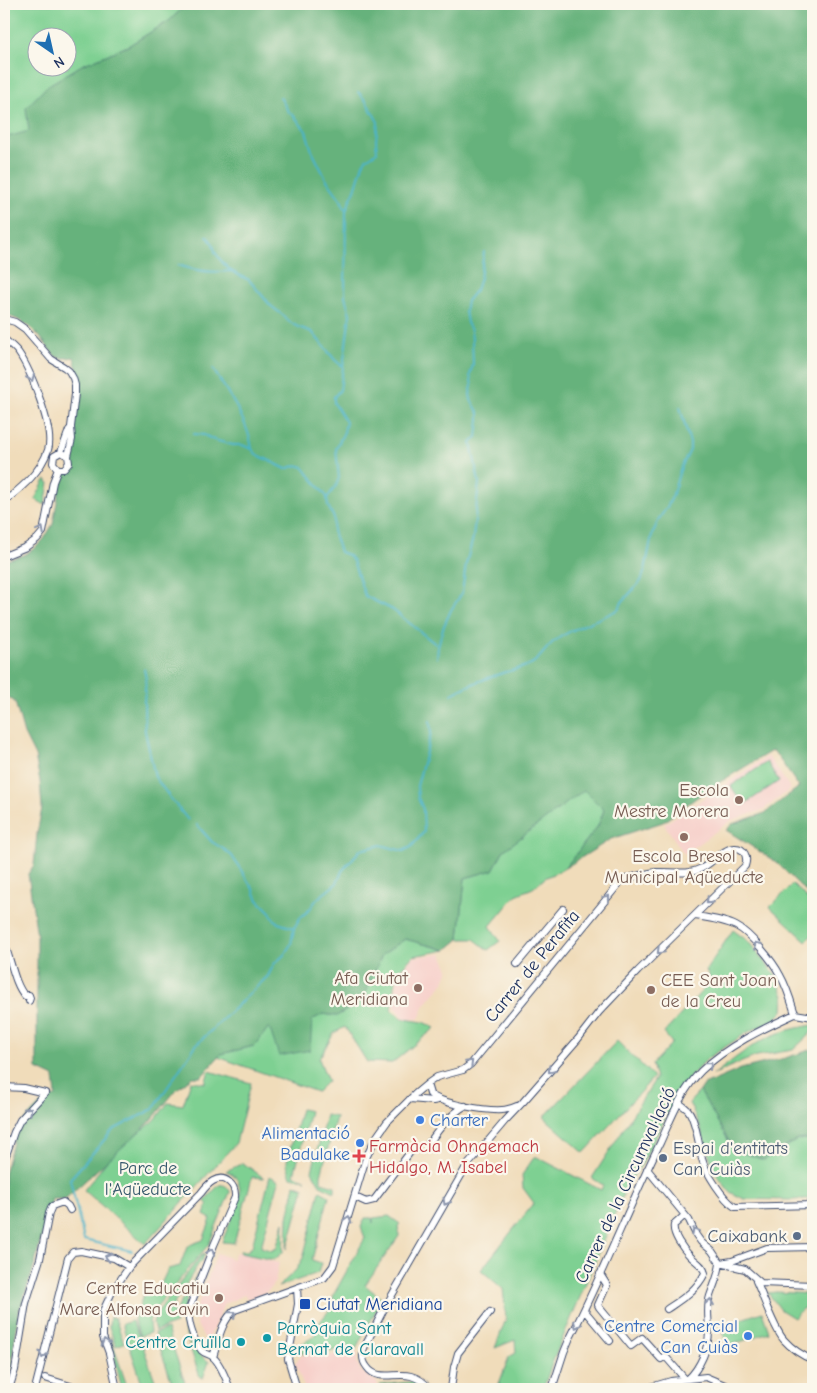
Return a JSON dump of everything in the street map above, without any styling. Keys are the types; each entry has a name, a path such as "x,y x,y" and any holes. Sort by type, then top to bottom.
{"street":[{"path":"4,318 15,322 25,329 51,359 69,371 73,378 75,386 71,427 72,440 68,456 70,461 64,469 58,469"},
{"path":"4,339 17,351 33,381 48,431 49,448 39,468 31,478 4,502"},
{"path":"58,469 53,463 53,458 58,453 71,427"},
{"path":"49,448 68,456"},
{"path":"4,556 26,547 43,532 53,482 58,469"},
{"path":"4,796 4,816"},
{"name":"Carrer de Perafita","path":"213,1357 224,1324 235,1310 324,1278 333,1266 366,1158 375,1139 387,1122 410,1099 437,1077 463,1070 471,1064 622,880 654,872 690,873 706,866 732,848 738,848 745,853 747,859 745,866 695,916"},
{"name":"Carrer de Perafita","path":"517,964 563,909"},
{"path":"430,1389 424,1382 410,1376 378,1376 370,1372 364,1363 362,1355 364,1348 384,1309 466,1167 599,1012 695,916 728,923 743,930 780,974 790,996 795,1014 813,1017"},
{"path":"4,943 18,987 25,996 28,994 29,1001"},
{"name":"Carrer de la Circumval·lació","path":"552,1389 564,1352 647,1168 689,1086 715,1059 740,1042 795,1014"},
{"path":"427,1084 430,1094 438,1100"},
{"path":"4,1087 24,1088 45,1093 20,1120 4,1161"},
{"path":"410,1099 438,1100 494,1110 511,1109 523,1102"},
{"path":"679,1103 689,1111 703,1161 710,1176 729,1203 735,1207 813,1204"},
{"path":"429,1143 447,1120 457,1110 465,1106"},
{"path":"494,1110 503,1116 505,1121"},
{"path":"355,1198 366,1202 374,1200 414,1147"},
{"path":"647,1168 689,1220 696,1236 712,1251 720,1263 720,1271 709,1302 709,1340 702,1359 693,1374 686,1379"},
{"path":"117,1389 103,1337 103,1310 112,1292 129,1267 212,1181 222,1179 232,1185 235,1197 214,1245 188,1316 190,1328 201,1350 213,1357 230,1389"},
{"path":"9,1389 15,1370 26,1303 40,1259 49,1213 52,1206 63,1202 70,1210"},
{"path":"667,1309 694,1289 705,1273 703,1267 685,1251 674,1229 674,1225 685,1215"},
{"path":"720,1263 732,1261 767,1248 813,1247"},
{"path":"35,1389 68,1258 73,1252 81,1251 114,1258 129,1267"},
{"path":"720,1263 745,1269 761,1283 813,1285"},
{"path":"600,1274 607,1286 598,1305 599,1307 631,1346 642,1338 661,1359 665,1356 686,1379"},
{"path":"755,1278 783,1339 813,1360"},
{"path":"297,1288 298,1304 288,1359 297,1389"},
{"path":"584,1310 610,1341"},
{"path":"452,1389 454,1367 458,1353 490,1312"},
{"path":"644,1389 671,1381 706,1377 734,1389"},
{"path":"44,1378 80,1389"}],"shaded area":[{"name":"Escola Mestre Morera","path":"768,756 791,789 763,810 732,820 684,854 664,824"},
{"name":"Afa Ciutat Meridiana","path":"442,954 449,969 444,982 425,1005 419,1019 405,1019 394,1007 398,974 413,957"},
{"name":"Centre Educatiu Mare Alfonsa Cavin","path":"236,1252 279,1263 275,1282 267,1292 246,1299 245,1295 224,1304 207,1343 197,1325 194,1314 217,1253 232,1259"},
{"path":"319,1350 325,1357 351,1350 358,1352 357,1362 361,1371 376,1381 380,1389 305,1389 295,1363 300,1356"}],"green space":[{"path":"4,4 187,4 169,21 128,46 78,67 78,28 28,28 28,78 60,78 47,86 30,133 4,141"},
{"path":"187,4 813,4 813,899 776,862 726,830 732,824 765,813 799,787 773,750 710,788 663,822 611,839 565,868 598,826 604,810 584,790 503,851 493,870 465,878 459,939 446,950 405,939 382,955 362,1001 337,1016 323,1014 312,1020 310,1050 279,1056 269,1027 254,1046 221,1054 201,1077 192,1077 177,1089 150,1122 65,1199 52,1199 32,1274 19,1311 10,1374 4,1389 4,1174 14,1139 21,1124 46,1098 56,1096 54,1077 37,1069 37,936 28,874 34,865 42,808 40,781 35,756 24,734 15,702 4,694 4,580 7,580 4,574 4,561 24,555 35,548 44,539 53,524 61,479 72,467 81,387 74,357 62,358 55,356 32,329 22,321 4,315 4,138 29,131 26,108 47,86 60,78 78,78 78,67 128,46 169,21"},
{"path":"45,480 49,483 45,505 35,499"},
{"path":"767,762 779,781 743,805 731,786"},
{"path":"584,789 604,810 598,826 565,868 545,878 533,888 516,895 490,926 500,941 488,950 474,939 459,939 465,878 493,870 503,851"},
{"path":"793,884 813,904 813,934 806,941 770,907"},
{"path":"733,930 748,941 775,975 784,996 783,1011 774,1020 748,1032 708,1058 690,1077 676,1097 642,1164 626,1186 543,1389 497,1389 509,1357 516,1353 515,1340 495,1348 506,1319 503,1289 481,1270 534,1203 523,1188 522,1175 535,1156 601,1190 603,1185 592,1178 656,1078 652,1064 672,1043 664,1033 711,981 706,970"},
{"path":"405,939 446,950 413,956 396,974 391,1010 404,1019 423,1022 435,1028 392,1063 367,1062 345,1027 334,1033 319,1059 328,1081 317,1092 218,1057 221,1054 254,1046 269,1027 312,1020 323,1014 337,1016 362,1001 381,955"},
{"path":"813,1025 813,1031 793,1050 757,1056 713,1075 744,1051 770,1036"},
{"path":"617,1041 654,1077 584,1153 544,1117"},
{"path":"813,1049 813,1138 797,1140 764,1160 734,1150 700,1091 704,1085 741,1069"},
{"name":"Parc de l'Aqüeducte","path":"209,1071 251,1083 236,1143 145,1244 84,1190 119,1146 138,1128 144,1129 155,1120 168,1103 183,1105 191,1081 205,1083"},
{"path":"700,1091 734,1150 764,1160 797,1140 813,1138 813,1198 793,1200 744,1199 730,1192 715,1173 699,1124 689,1103"},
{"path":"301,1109 310,1111 294,1175 306,1180 291,1177 287,1165"},
{"path":"326,1115 336,1117 321,1175 321,1182 335,1186 335,1192 320,1185 312,1171"},
{"path":"243,1163 264,1178 252,1177 234,1243 222,1242 240,1197 238,1181 226,1171"},
{"path":"270,1176 279,1181 261,1247 272,1251 276,1249 284,1222 283,1252 274,1260 240,1253 240,1251 247,1251 252,1247"},
{"path":"295,1184 304,1188 287,1249 288,1218"},
{"path":"219,1185 226,1186 230,1192 209,1244 153,1312 149,1321 150,1333 140,1336 134,1320 143,1296 158,1290 168,1269 180,1266 187,1247 203,1240 211,1219 204,1215 208,1204 204,1201"},
{"path":"320,1191 329,1196 312,1260 321,1263 318,1273 278,1287 296,1270 303,1258"},
{"path":"389,1216 400,1224 398,1226 399,1236 365,1285 382,1299 356,1349 343,1348 325,1353 321,1348 302,1354 301,1344 315,1336 315,1328 331,1308 334,1294 365,1238 361,1227 365,1218 372,1218 373,1223 373,1218"},
{"path":"205,1254 174,1304 173,1310 176,1324 155,1331 153,1323 155,1315 201,1256"},
{"path":"197,1274 184,1305 183,1320 191,1342 209,1362 203,1378 200,1377 177,1309"},
{"path":"768,1293 813,1294 813,1303 802,1309 794,1318 781,1310"},
{"path":"762,1312 769,1332 728,1346 721,1326"},
{"path":"110,1317 115,1318 124,1343 116,1346 109,1327"},
{"path":"132,1321 158,1389 144,1389 122,1324"},
{"path":"167,1329 187,1389 174,1389 155,1333"},
{"path":"110,1336 128,1389 122,1389"},
{"path":"411,1382 418,1384 421,1389 382,1389 380,1385"}],"waterway":[{"path":"358,92 366,101 378,122 377,152 366,159 363,164 346,211 345,296 350,314 340,390 334,397 334,403 346,422 344,432 336,449 339,478 336,486 327,498 328,506 334,518 333,531 340,552 348,555 353,561 365,596 393,610 438,646"},
{"path":"280,97 288,111 306,131 312,151 326,179 341,200 346,211"},
{"path":"207,236 213,244 215,252 231,271 249,280 271,306 288,321 312,332 342,366"},
{"path":"437,658 443,628 451,610 462,593 466,564 473,538 479,482 471,443 477,437 479,413 471,400 470,394 472,386 470,375 473,364 472,340 465,311 467,301 476,290 480,278 484,252"},
{"path":"178,265 204,271 231,271"},
{"path":"213,369 242,418 252,449"},
{"path":"452,694 478,682 531,664 563,635 619,609 622,602 641,581 652,535 672,497 680,470 690,450 690,443 680,407"},
{"path":"194,434 204,435 233,445 242,445 286,469 297,465 303,467 327,497"},
{"path":"144,669 146,679 144,702 145,731 155,777 188,820"},
{"path":"132,1251 84,1240 70,1179 113,1130 153,1109 196,1045 268,976 274,964 284,955 291,944 294,928 300,918 317,899 337,883 342,871 360,850 381,845 403,851 411,847 424,832 423,809 418,798 417,786 431,733 430,721"},
{"path":"197,825 212,842 232,856 258,900 270,912 273,918 278,923 294,928"}],"place":[{"name":"Escola Mestre Morera","path":"739,800"},
{"name":"Escola Bresol Municipal Aqüeducte","path":"684,837"},
{"name":"Afa Ciutat Meridiana","path":"418,988"},
{"name":"CEE Sant Joan de la Creu","path":"651,990"},
{"name":"Charter","path":"420,1120"},
{"name":"Alimentació Badulake","path":"360,1143"},
{"name":"Farmàcia Ohngemach Hidalgo, M. Isabel","path":"359,1156"},
{"name":"Espai d'entitats Can Cuiàs","path":"663,1158"},
{"name":"Caixabank","path":"797,1236"},
{"name":"Centre Educatiu Mare Alfonsa Cavin","path":"219,1298"},
{"name":"Ciutat Meridiana","path":"305,1304"},
{"name":"Centre Comercial Can Cuiàs","path":"748,1336"},
{"name":"Parròquia Sant Bernat de Claravall","path":"267,1338"},
{"name":"Centre Cruïlla","path":"241,1342"}]}
